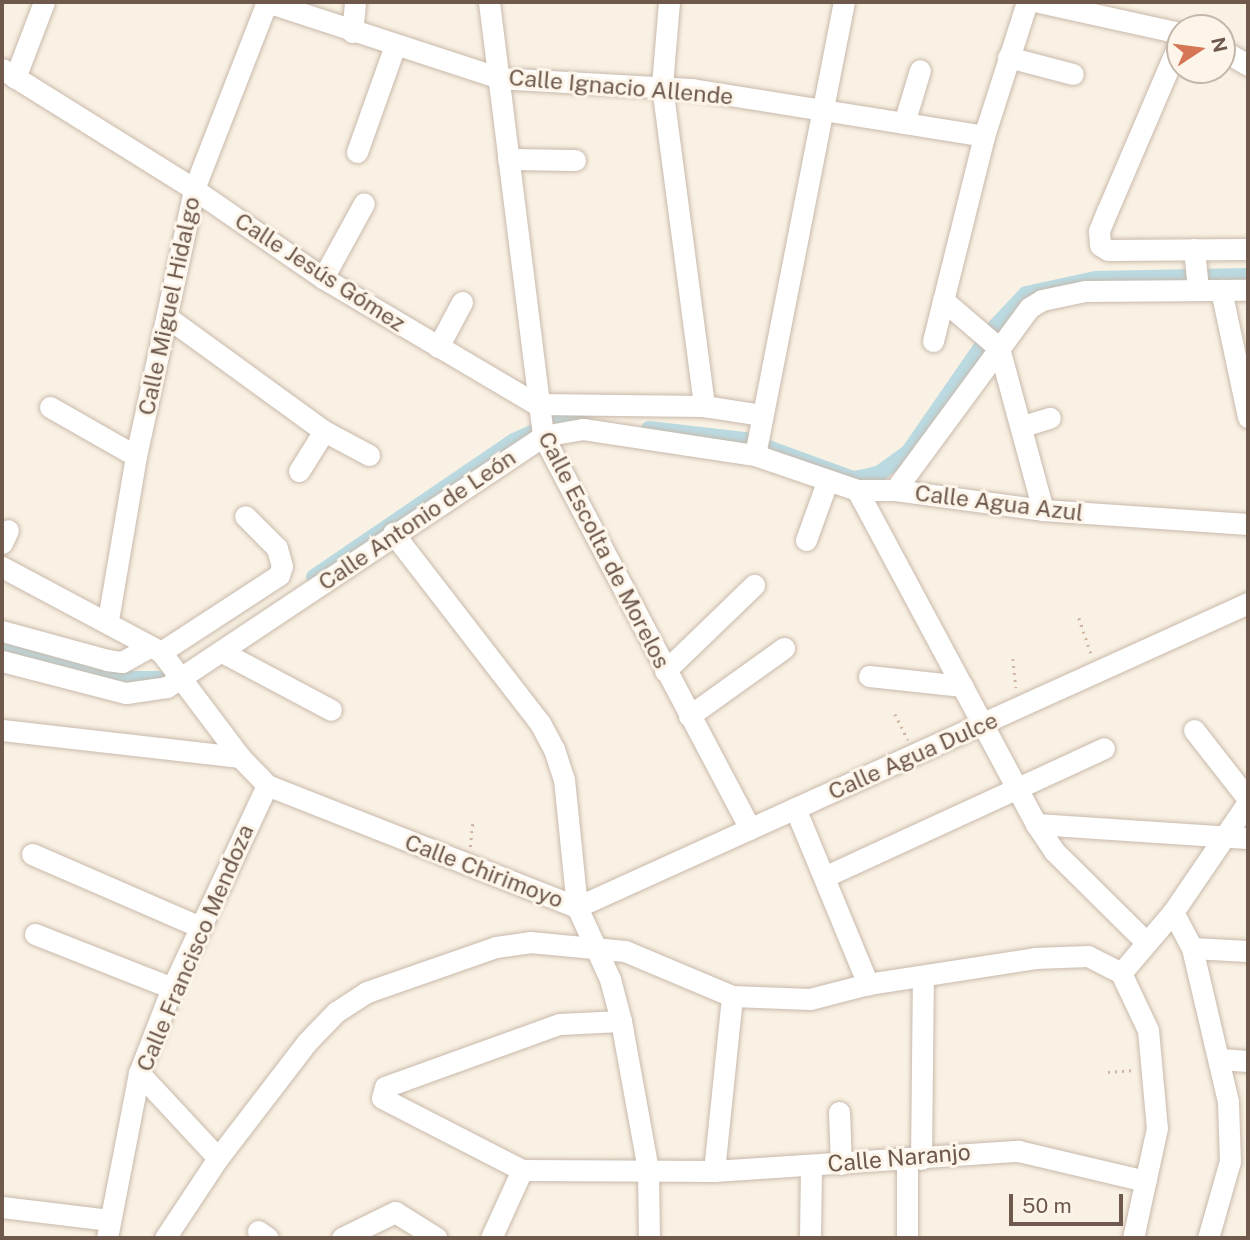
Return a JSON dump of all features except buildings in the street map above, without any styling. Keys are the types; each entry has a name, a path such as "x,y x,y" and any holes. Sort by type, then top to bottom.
{"street":[{"path":"8,73 44,2"},
{"name":"Calle Ignacio Allende","path":"267,2 499,78 662,86 984,136"},
{"name":"Calle Miguel Hidalgo","path":"108,620 136,456 194,189 267,2"},
{"path":"352,32 355,2"},
{"name":"Calle Escolta de Morelos","path":"489,2 539,420 664,671 750,829"},
{"path":"669,2 662,86 704,406"},
{"path":"756,450 825,110 844,2"},
{"path":"933,341 984,136 1027,2"},
{"path":"1039,2 1166,30"},
{"path":"356,152 395,45"},
{"path":"1008,57 1073,75"},
{"path":"904,123 920,70"},
{"name":"Calle Jesús Gómez","path":"8,73 194,189 323,278 438,348 539,420"},
{"path":"1166,74 1099,231 1100,245 1108,250 1196,270 1221,290 1248,290"},
{"path":"508,159 575,160"},
{"path":"323,278 364,203"},
{"path":"895,490 991,339 1029,308 1042,300 1196,270 1248,249"},
{"path":"1221,290 1248,417"},
{"path":"943,300 991,339 1023,426 1042,510"},
{"path":"438,348 462,302"},
{"path":"167,317 324,431 369,455"},
{"path":"539,420 704,406 761,419"},
{"path":"50,407 136,456"},
{"path":"1023,426 1051,418"},
{"name":"Calle Antonio de León","path":"168,661 224,653 393,533 539,420 583,429 756,450"},
{"path":"299,471 324,431"},
{"name":"Calle Agua Azul","path":"756,450 827,482 857,490 895,490 1042,510 1248,524"},
{"path":"806,540 827,482"},
{"path":"857,490 1035,824 1054,851 1145,941"},
{"path":"2,631 107,660 168,661 279,575 282,566 276,548 245,516"},
{"path":"393,533 540,723 554,749 564,779 577,907"},
{"path":"2,567 108,620 168,661 240,757 268,785"},
{"path":"664,671 754,586"},
{"name":"Calle Agua Dulce","path":"577,907 1248,603"},
{"path":"689,716 784,648"},
{"path":"224,653 331,710"},
{"path":"2,661 126,693 167,687 168,661"},
{"path":"869,676 961,686"},
{"path":"2,730 240,757"},
{"path":"1121,973 1145,941 1173,912 1248,800 1194,730"},
{"path":"824,877 1104,748"},
{"name":"Calle Chirimoyo","path":"268,785 577,907 598,947 621,1021 648,1170 649,1238"},
{"name":"Calle Francisco Mendoza","path":"108,1229 139,1073 172,988 268,785"},
{"path":"795,808 869,984"},
{"path":"1035,824 1248,838"},
{"path":"32,854 200,927"},
{"path":"1173,912 1192,947 1220,1059 1239,1162 1208,1238"},
{"path":"35,934 172,988"},
{"path":"165,1238 218,1158 307,1042 336,1012 367,992 496,947 530,942 625,951 732,996 810,999 869,984 1035,958 1087,956 1121,973 1148,1030 1157,1128 1133,1238"},
{"path":"1192,947 1248,951"},
{"path":"907,1238 914,1160 922,976"},
{"path":"714,1171 732,996"},
{"path":"491,1238 522,1170 385,1101 381,1092 559,1024 621,1021"},
{"path":"1220,1059 1248,1061"},
{"path":"139,1073 218,1158"},
{"path":"839,1112 841,1164"},
{"name":"Calle Naranjo","path":"522,1170 714,1171 914,1160 1018,1151 1146,1181"},
{"path":"810,1238 811,1165"},
{"path":"2,1207 108,1229"},
{"path":"342,1238 395,1212 437,1238"}],"path":[{"path":"1079,618 1098,672"},
{"path":"1013,659 1017,709"},
{"path":"895,714 916,755"},
{"path":"467,865 473,820"},
{"path":"1108,1072 1152,1069"}],"waterway":[{"path":"649,429 746,440 853,479 865,477 880,473 908,453 996,326 1026,294 1096,279 1248,276"},
{"path":"314,577 514,441 558,421 584,423"},
{"path":"2,644 124,679 159,679"}]}
